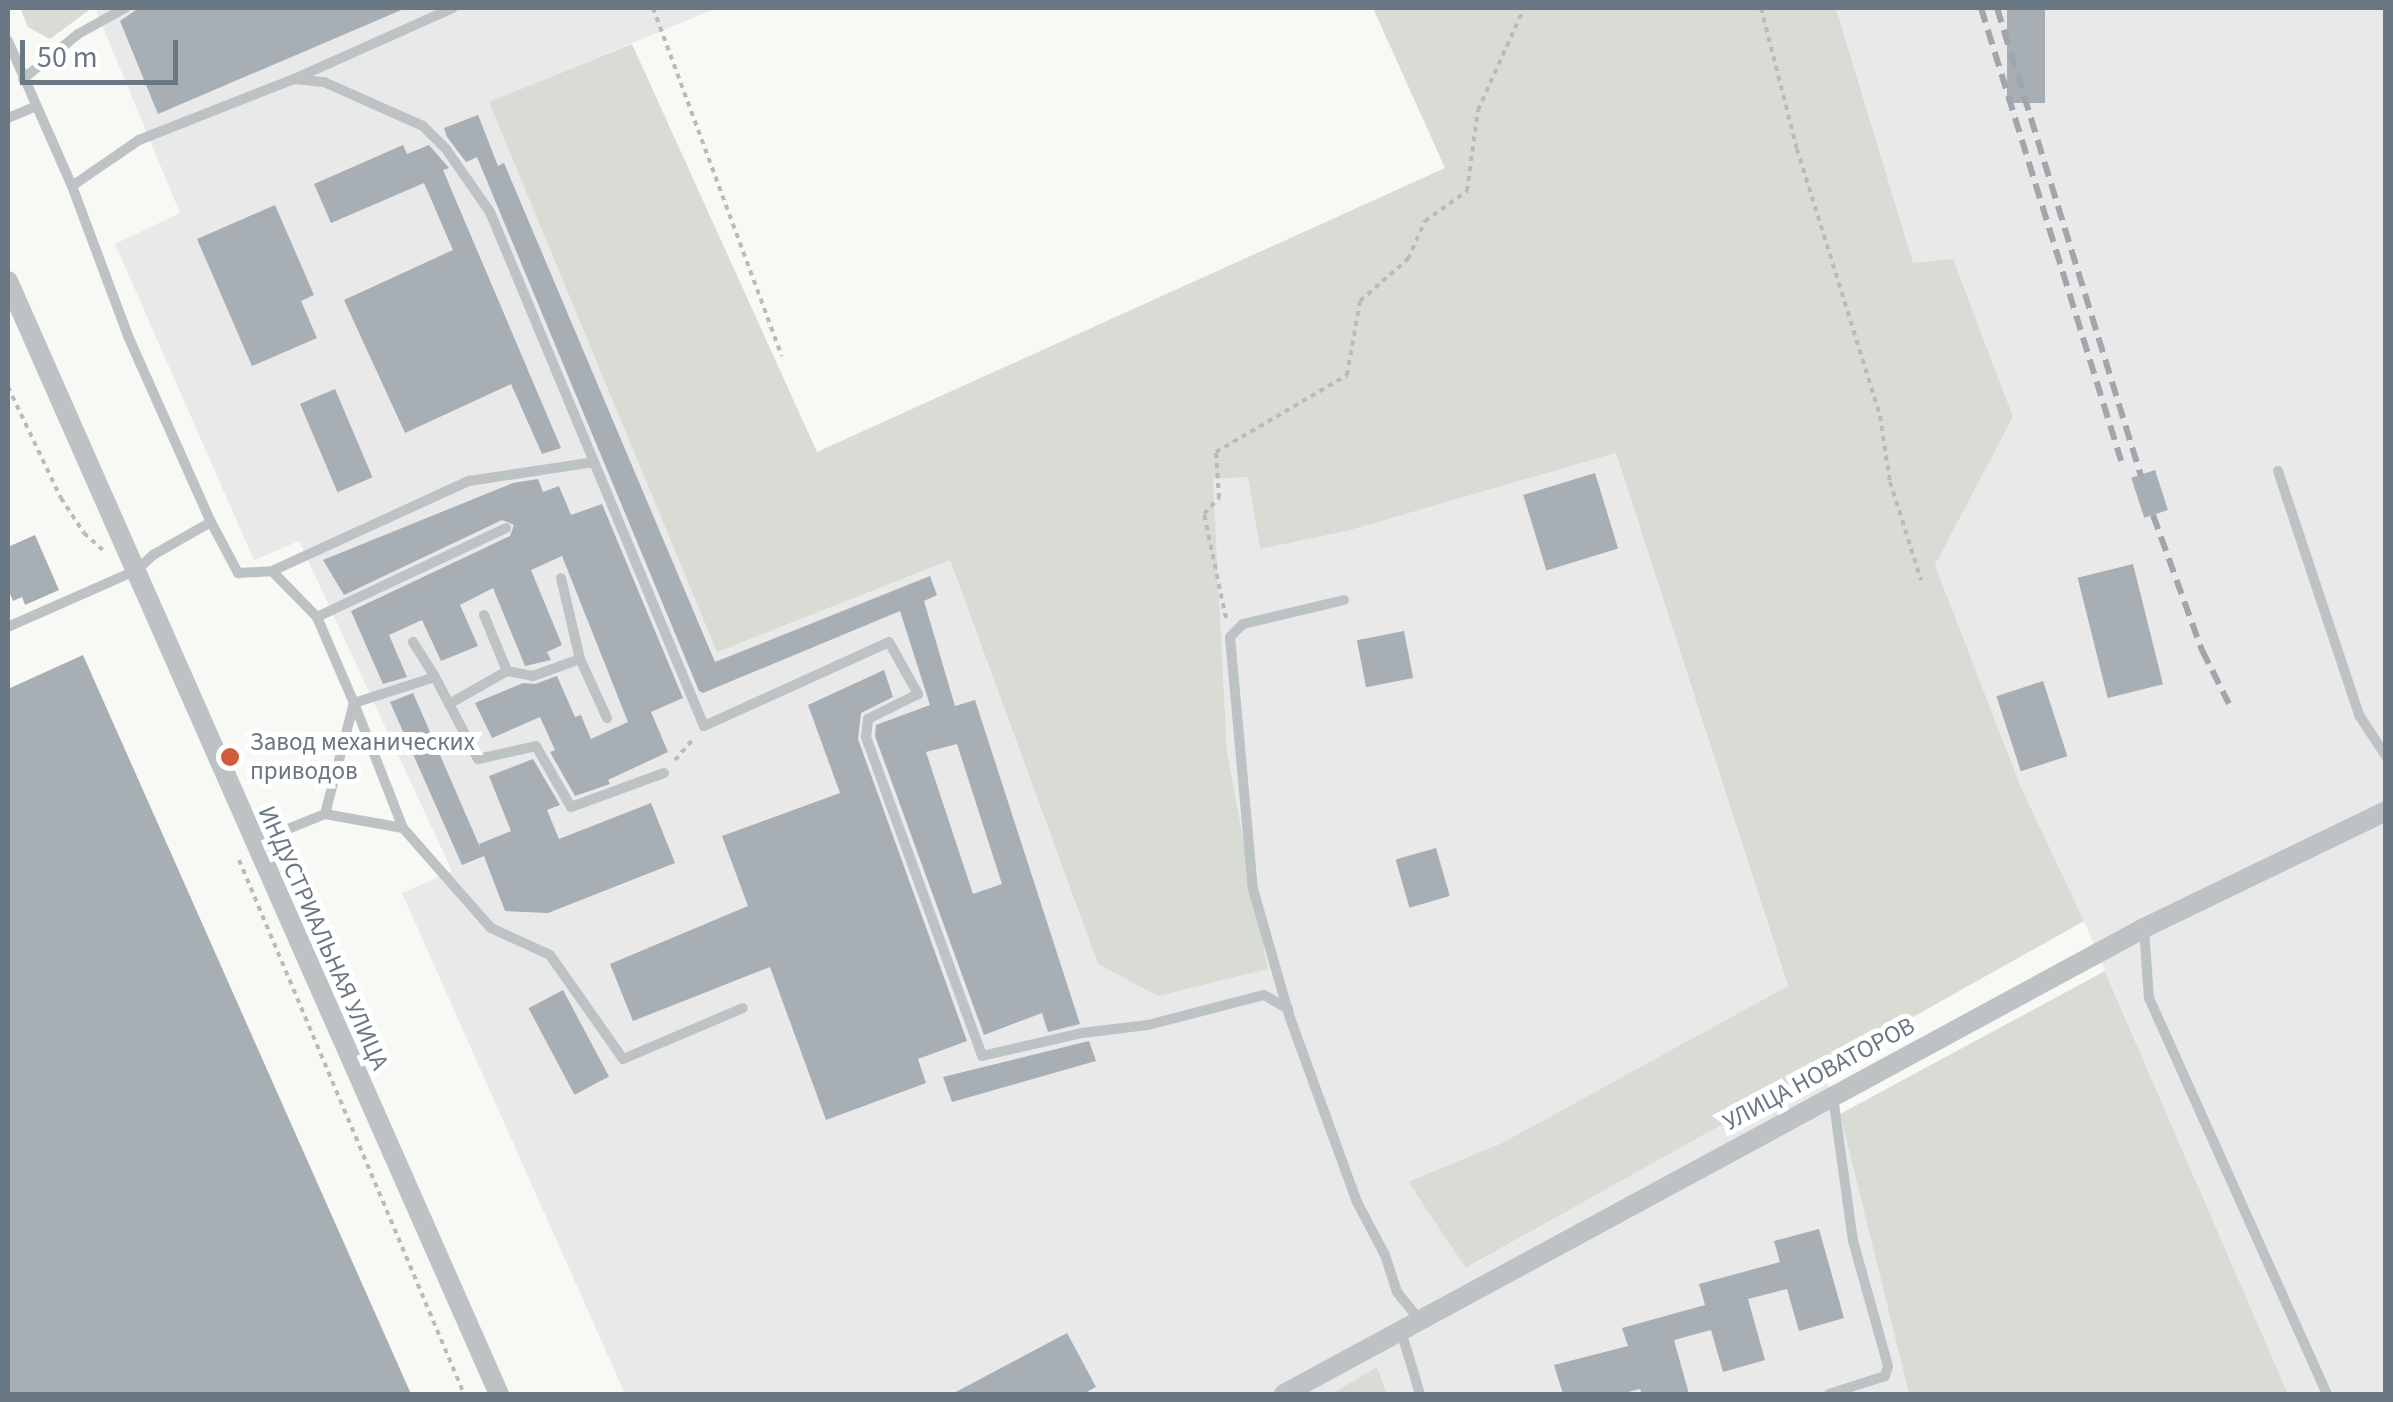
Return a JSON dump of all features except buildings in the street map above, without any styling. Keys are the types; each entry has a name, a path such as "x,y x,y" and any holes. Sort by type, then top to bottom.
{"street":[{"name":"ИНДУСТРИАЛЬНАЯ УЛИЦА","path":"8,281 137,570 244,846 499,1394"},
{"name":"УЛИЦА НОВАТОРОВ","path":"1284,1394 2144,928 2386,811"}],"lane":[{"path":"24,79 78,34 125,8"},
{"path":"72,186 139,140 294,79 453,8"},
{"path":"8,41 72,186 128,336 211,522 238,573 272,571 469,480 594,462"},
{"path":"294,79 324,82 423,126 446,149 490,212 704,726 889,642 918,694 868,719 866,737 982,1056 1082,1033 1148,1025 1264,995 1288,1009"},
{"path":"8,118 36,106"},
{"path":"2278,471 2359,715 2386,756"},
{"path":"8,607 11,624 137,570 153,555 211,522"},
{"path":"317,617 506,528"},
{"path":"272,571 317,617 403,828 491,928 550,955 623,1059 744,1008"},
{"path":"560,578 580,659 608,718"},
{"path":"1344,600 1243,624 1230,638 1253,890 1288,1009 1357,1202 1385,1255 1410,1325 1420,1394"},
{"path":"484,615 508,671"},
{"path":"413,642 478,759 536,746 571,807 664,773"},
{"path":"449,704 508,671 533,676 580,659"},
{"path":"354,703 435,677"},
{"path":"325,814 354,703"},
{"path":"244,846 325,814 403,828"},
{"path":"2144,928 2150,998 2326,1394"},
{"path":"1829,1394 1885,1376 1888,1366 1853,1240 1833,1096"}],"path":[{"path":"654,8 782,356"},
{"path":"1230,638 1204,514 1219,498 1216,452 1347,375 1360,300 1408,259 1425,222 1468,191 1478,110 1524,8"},
{"path":"1761,8 1783,81 1797,149 1880,416 1890,482 1920,580"},
{"path":"8,387 60,498 84,534 111,558"},
{"path":"664,773 704,726"},
{"path":"244,846 464,1394"}],"shaded area":[{"path":"20,8 92,8 50,39 28,27"},
{"path":"95,8 717,8 490,102 717,651 950,560 1098,964 1268,969 1227,752 1213,479 1248,476 1260,549 1347,531 1616,453 1788,987 1502,1143 1408,1183 1467,1268 1821,1068 1840,1114 1909,1394 1387,1394 1377,1368 1331,1394 625,1394 402,893 452,871 299,541 254,560 115,244 180,213"},
{"path":"1373,8 1836,8 1913,263 1953,259 2013,417 1935,565 2020,785 2084,921 1466,1268 1408,1182 1502,1143 1788,986 1616,453 1347,531 1260,549 1248,477 1213,479 1227,752 1268,969 1158,996 1098,964 950,560 717,652 489,102 632,44 817,452 1445,168"},
{"path":"1836,8 2385,8 2385,1394 2288,1394 2084,921 2020,785 1935,565 2013,417 1913,264"},
{"path":"2105,971 2288,1394 1909,1394 1840,1114"},
{"path":"1377,1367 1387,1394 1331,1394"}],"railway":[{"path":"1981,8 2121,461"},
{"path":"1997,8 2141,475"},
{"path":"2153,515 2202,650 2229,704"}],"place":[{"name":"Завод механических приводов","path":"230,757"}]}
